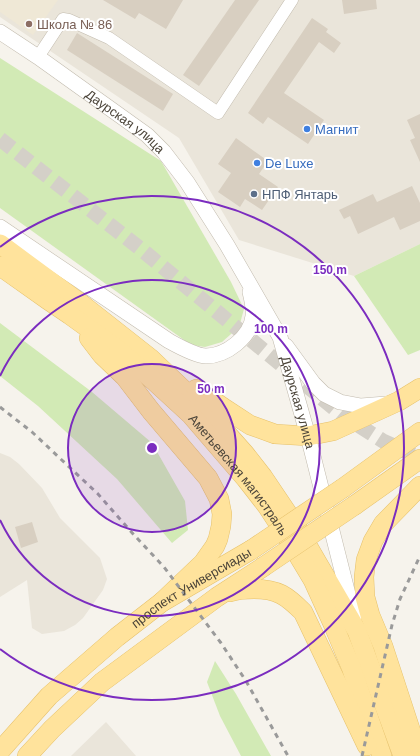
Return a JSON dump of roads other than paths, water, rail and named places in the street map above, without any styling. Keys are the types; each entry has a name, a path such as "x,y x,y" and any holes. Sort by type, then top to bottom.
{"main road":[{"name":"Аметьевская магистраль","path":"0,244 84,306 150,358 213,418 263,477 296,526 357,630"},
{"name":"Аметьевская магистраль","path":"0,266 117,349 191,415 246,479 286,535 313,580 351,667 382,756"},
{"path":"70,315 102,355 125,377 151,411 208,478 219,499 222,514 221,526 215,546 203,563 162,602"},
{"path":"150,358 250,425 275,434 308,436 333,431 399,401 420,388"},
{"name":"проспект Универсиады","path":"0,751 50,696 117,637 162,602 251,550 343,488 420,432"},
{"name":"проспект Универсиады","path":"27,756 52,729 102,682 217,597 355,505 420,459"},
{"path":"419,756 383,646 370,615 365,597 364,578 366,560 373,541 383,524 420,486"},
{"path":"217,597 239,589 265,589 279,593 292,600 303,612 371,756"},
{"name":"Даурская улица","path":"357,630 403,756"}],"street":[{"path":"38,57 63,19 69,20 108,38 218,113 292,0"},
{"name":"Даурская улица","path":"0,32 38,57 146,135 164,152 187,182 227,245 280,337 308,436 357,630"},
{"path":"0,227 169,341 184,349 204,356 219,355 242,340 248,332 253,317 252,302 245,277"},
{"path":"280,337 313,383 324,394 340,402 361,406 399,401"}],"tunnel":[{"path":"0,139 142,250 341,414 383,441 420,458"}],"railway":[{"path":"0,407 32,432 98,494 164,567 221,643 246,681 288,756"},
{"path":"362,756 392,625 400,599 420,556"}],"place":[{"name":"Школа № 86","path":"29,24"},
{"name":"Магнит","path":"307,129"},
{"name":"De Luxe","path":"257,163"},
{"name":"НПФ Янтарь","path":"254,194"}]}
